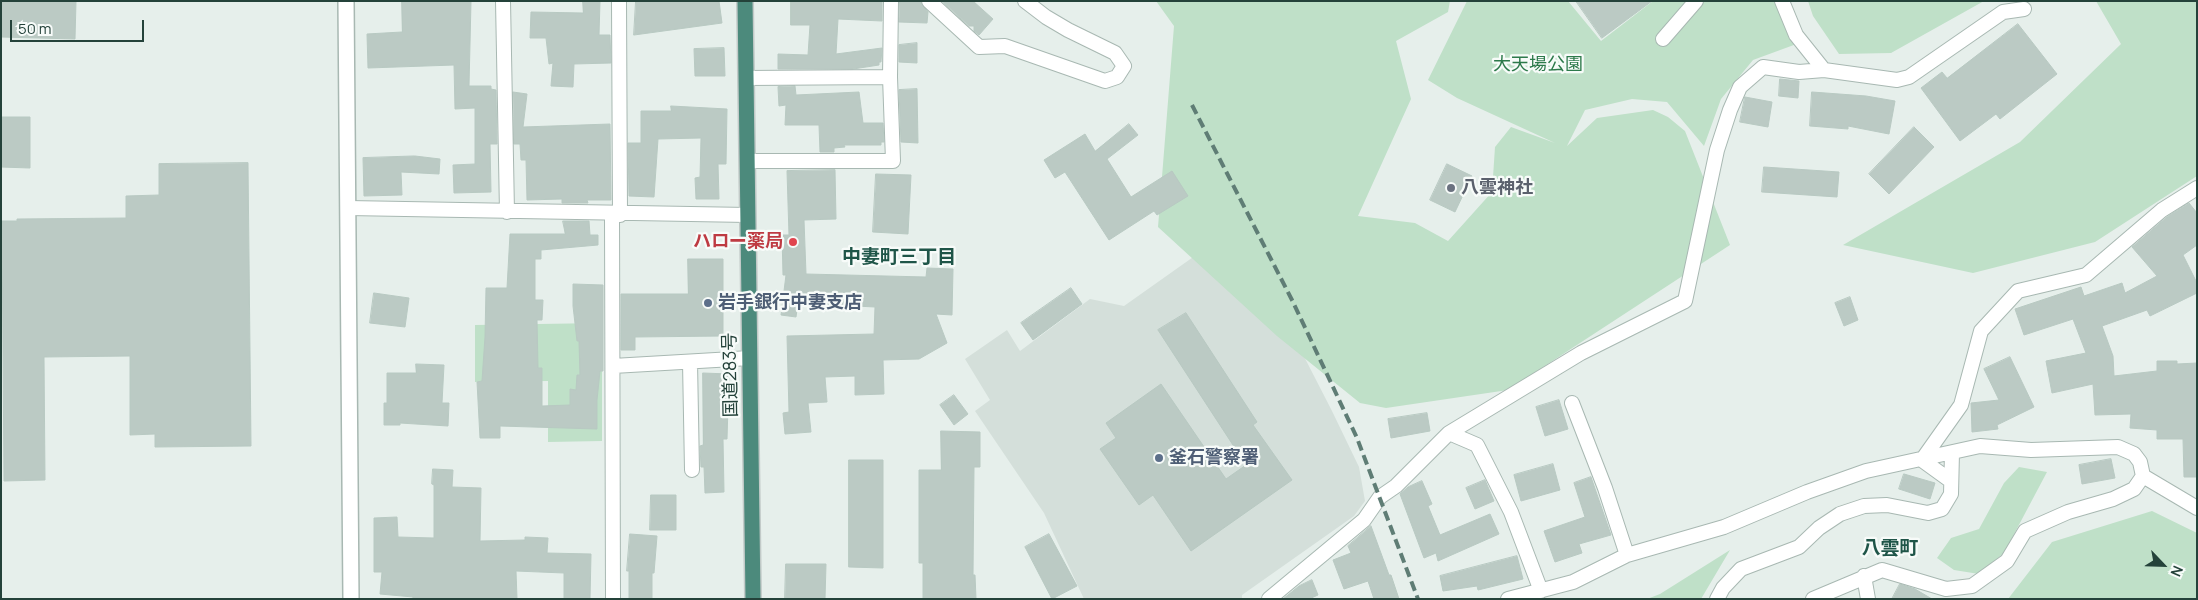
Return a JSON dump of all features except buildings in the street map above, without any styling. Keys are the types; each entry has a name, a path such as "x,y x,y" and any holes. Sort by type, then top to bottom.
{"highway":[{"name":"国道283号","path":"745,1 753,599"}],"street":[{"path":"346,1 351,599"},
{"path":"503,1 507,212"},
{"path":"613,599 613,366 619,1"},
{"path":"747,161 893,161 890,77 891,1"},
{"path":"930,1 979,47 1005,46 1105,81 1117,77 1124,66 1115,53 1068,30 1046,17 1025,1"},
{"path":"1663,39 1696,1"},
{"path":"1782,1 1796,35 1824,70"},
{"path":"1269,599 1364,520 1380,497 1396,486 1449,433 1581,353 1685,301 1718,150 1740,87 1762,67 1799,72 1824,70 1896,80 1909,77 2003,12 2024,9"},
{"path":"746,78 890,77"},
{"path":"1922,460 1961,404 1981,331 2018,291 2086,275 2162,210 2197,188"},
{"path":"348,208 616,215 748,216"},
{"path":"613,366 750,358"},
{"path":"690,362 692,470"},
{"path":"1572,402 1605,488 1627,555"},
{"path":"1449,433 1477,445 1511,512 1541,591"},
{"path":"1508,599 1573,582 1627,555 1724,527 1807,492 1866,471 1980,446 2031,450 2118,447 2134,454 2140,462 2143,476 2134,489 2113,499 2068,512 2025,531 2007,561 1972,586 1946,590 1882,570 1813,599"},
{"path":"1717,599 1723,588 1741,569 1799,547 1819,528 1840,514 1864,506 1887,506 1928,513 1942,509 1951,494 1952,453"},
{"path":"1922,460 1951,481"},
{"path":"2143,476 2197,508"},
{"path":"1864,576 1868,599"}],"shaded area":[{"path":"1237,226 1359,467 1365,501 1354,516 1242,595 1242,599 1084,599 1044,513 975,411 990,400 965,359 1007,330 1020,351 1090,299 1124,306"}],"green space":[{"name":"大天場公園","path":"1156,1 1450,1 1448,12 1396,41 1411,99 1358,216 1415,223 1448,241 1492,192 1495,147 1511,127 1555,143 1457,98 1428,80 1467,1 1568,1 1601,41 1653,1 1783,1 1802,42 1753,60 1721,99 1704,146 1667,102 1632,99 1585,110 1567,146 1597,118 1653,110 1668,117 1685,131 1730,245 1508,390 1386,408 1360,403 1277,336 1158,227 1174,26"},
{"path":"1808,1 1984,1 1891,53 1839,54 1813,16"},
{"path":"2096,1 2197,1 2197,176 2095,242 1973,273 1843,245 2020,142 2121,44"},
{"path":"602,323 602,441 548,442 548,381 475,382 475,325"},
{"path":"2019,467 2047,472 2004,553 1979,574 1954,570 1937,558 1951,538 1979,529 2004,483"},
{"path":"2152,511 2197,533 2197,599 2008,599 2052,542"},
{"path":"1730,550 1701,599 1647,599 1660,594"}],"railway":[{"path":"1192,105 1293,302 1357,438 1418,599"}],"place":[{"name":"八雲神社","path":"1451,188"},
{"name":"ハロー薬局","path":"793,242"},
{"name":"岩手銀行中妻支店","path":"708,303"},
{"name":"釜石警察署","path":"1159,458"}],"district":[{"name":"中妻町三丁目","path":"899,258"},
{"name":"八雲町","path":"1890,549"}]}
